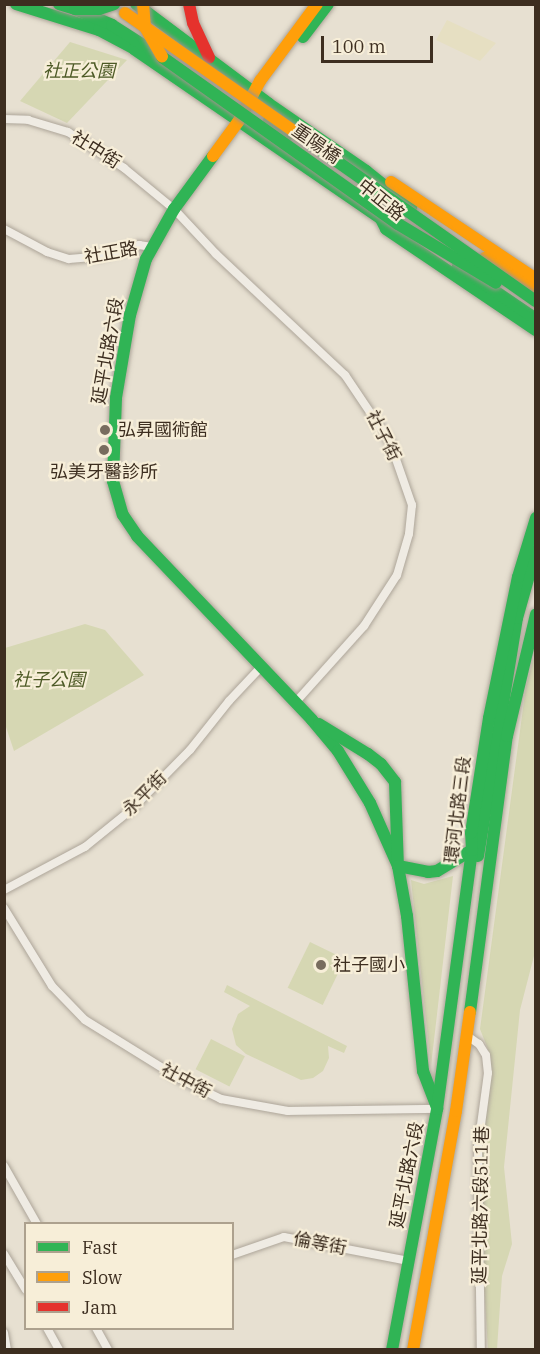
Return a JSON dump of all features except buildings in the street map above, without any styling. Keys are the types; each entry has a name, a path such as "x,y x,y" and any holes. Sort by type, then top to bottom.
{"main road":[{"name":"中正路","path":"16,4 79,22 115,38 386,221 386,229 536,330"},
{"path":"59,4 75,9 99,9 114,4"},
{"name":"重陽橋","path":"105,4 125,13 256,95 536,303"},
{"name":"中正路","path":"136,4 256,95 366,171 373,170 536,279"},
{"path":"143,4 144,27 162,57"},
{"path":"189,4 193,23 209,58"},
{"path":"317,4 260,81 256,95 259,113 286,136 502,283 536,303"},
{"path":"256,95 328,4"},
{"name":"重陽橋","path":"75,9 112,25 162,57 398,224 459,259 536,310"},
{"path":"205,99 224,70"},
{"name":"延平北路六段","path":"256,95 174,209 152,247 130,315 116,398 113,468 116,496 123,515 146,546 312,720 338,751 368,801 398,866"},
{"path":"264,128 286,136"},
{"path":"288,155 306,129"},
{"path":"366,171 402,201 536,293"},
{"path":"386,221 405,230 536,319"},
{"name":"環河北路三段","path":"437,1109 472,850 471,833 502,643 536,518"},
{"path":"456,1111 447,1096 446,1077 479,846 515,629 536,551"},
{"name":"環河北路三段","path":"456,1111 507,736 523,660 536,580"},
{"name":"延平北路六段","path":"312,720 368,754 381,764 395,782 398,866 407,916 423,1071 437,1109 392,1350"},
{"path":"398,866 428,872 437,871 472,850"},
{"path":"437,1109 456,1111"},
{"name":"延平北路六段","path":"413,1350 456,1111"}],"street":[{"name":"社中街","path":"4,119 49,124 86,141 124,168 174,209"},
{"name":"社子街","path":"174,209 216,254 345,375 358,391 390,442 412,505 409,534 397,575 390,588 351,642 296,703"},
{"name":"社正路","path":"4,229 47,252 69,259 101,256 139,245 152,247"},
{"name":"永平街","path":"4,890 85,847 132,809 189,750 229,701 261,668"},
{"name":"社中街","path":"4,908 52,986 85,1020 180,1079 221,1100 288,1111 437,1109"},
{"name":"延平北路六段511巷","path":"466,1035 480,1044 486,1055 488,1072 478,1147 481,1350"},
{"path":"4,1166 36,1222"},
{"name":"倫等街","path":"234,1254 284,1237 409,1260"},
{"path":"4,1254 24,1287"},
{"path":"48,1330 59,1350"},
{"path":"97,1330 108,1350"},
{"path":"4,1333 7,1350"}],"shaded area":[{"path":"447,20 496,43 480,61 436,40"}],"green space":[{"name":"社正公園","path":"70,42 127,60 67,123 20,101"},
{"name":"社子公園","path":"85,624 105,630 144,675 14,751 5,724 5,648"},
{"path":"535,653 535,952 520,1010 504,1167 512,1244 502,1276 497,1349 488,1349 477,1173 489,1052 480,1029 526,686"},
{"path":"453,876 431,1066 411,880 424,884"},
{"path":"310,942 345,959 323,1005 288,988"},
{"path":"227,985 347,1046 344,1053 328,1046 329,1058 323,1071 313,1078 301,1080 246,1054 236,1045 232,1029 238,1014 250,1006 224,992"},
{"path":"211,1039 245,1056 229,1087 196,1069"}],"traffic: fast":[{"path":"16,4 99,30 134,49 381,219 386,229 536,330"},
{"path":"59,4 75,9 99,9 114,4"},
{"path":"136,4 269,104 366,171 411,207"},
{"path":"303,37 328,4"},
{"path":"77,10 112,25 162,57"},
{"path":"162,57 398,224 496,283"},
{"path":"269,121 286,136"},
{"path":"298,134 536,301"},
{"path":"213,156 174,209 146,259 130,315 116,398 113,481 123,515 137,536 312,720 338,751 370,803 398,866"},
{"path":"458,266 536,319"},
{"path":"392,1350 437,1109 472,850 471,833 489,718 518,577 536,518"},
{"path":"478,856 517,618 536,551"},
{"path":"470,1012 507,736 536,614"},
{"path":"319,724 368,754 381,764 395,782 398,866 407,916 423,1071 437,1108"},
{"path":"398,866 428,872 437,871 472,850"}],"traffic: slow":[{"path":"143,4 145,27 162,57"},
{"path":"213,156 238,122 260,81 317,4"},
{"path":"125,13 298,134"},
{"path":"391,182 536,279"},
{"path":"485,258 536,293"},
{"path":"413,1350 456,1111 470,1012"}],"traffic: jam":[{"path":"189,4 193,23 209,58"}],"place":[{"name":"弘昇國術館","path":"105,430"},
{"name":"弘美牙醫診所","path":"104,450"},
{"name":"社子國小","path":"321,965"}]}
